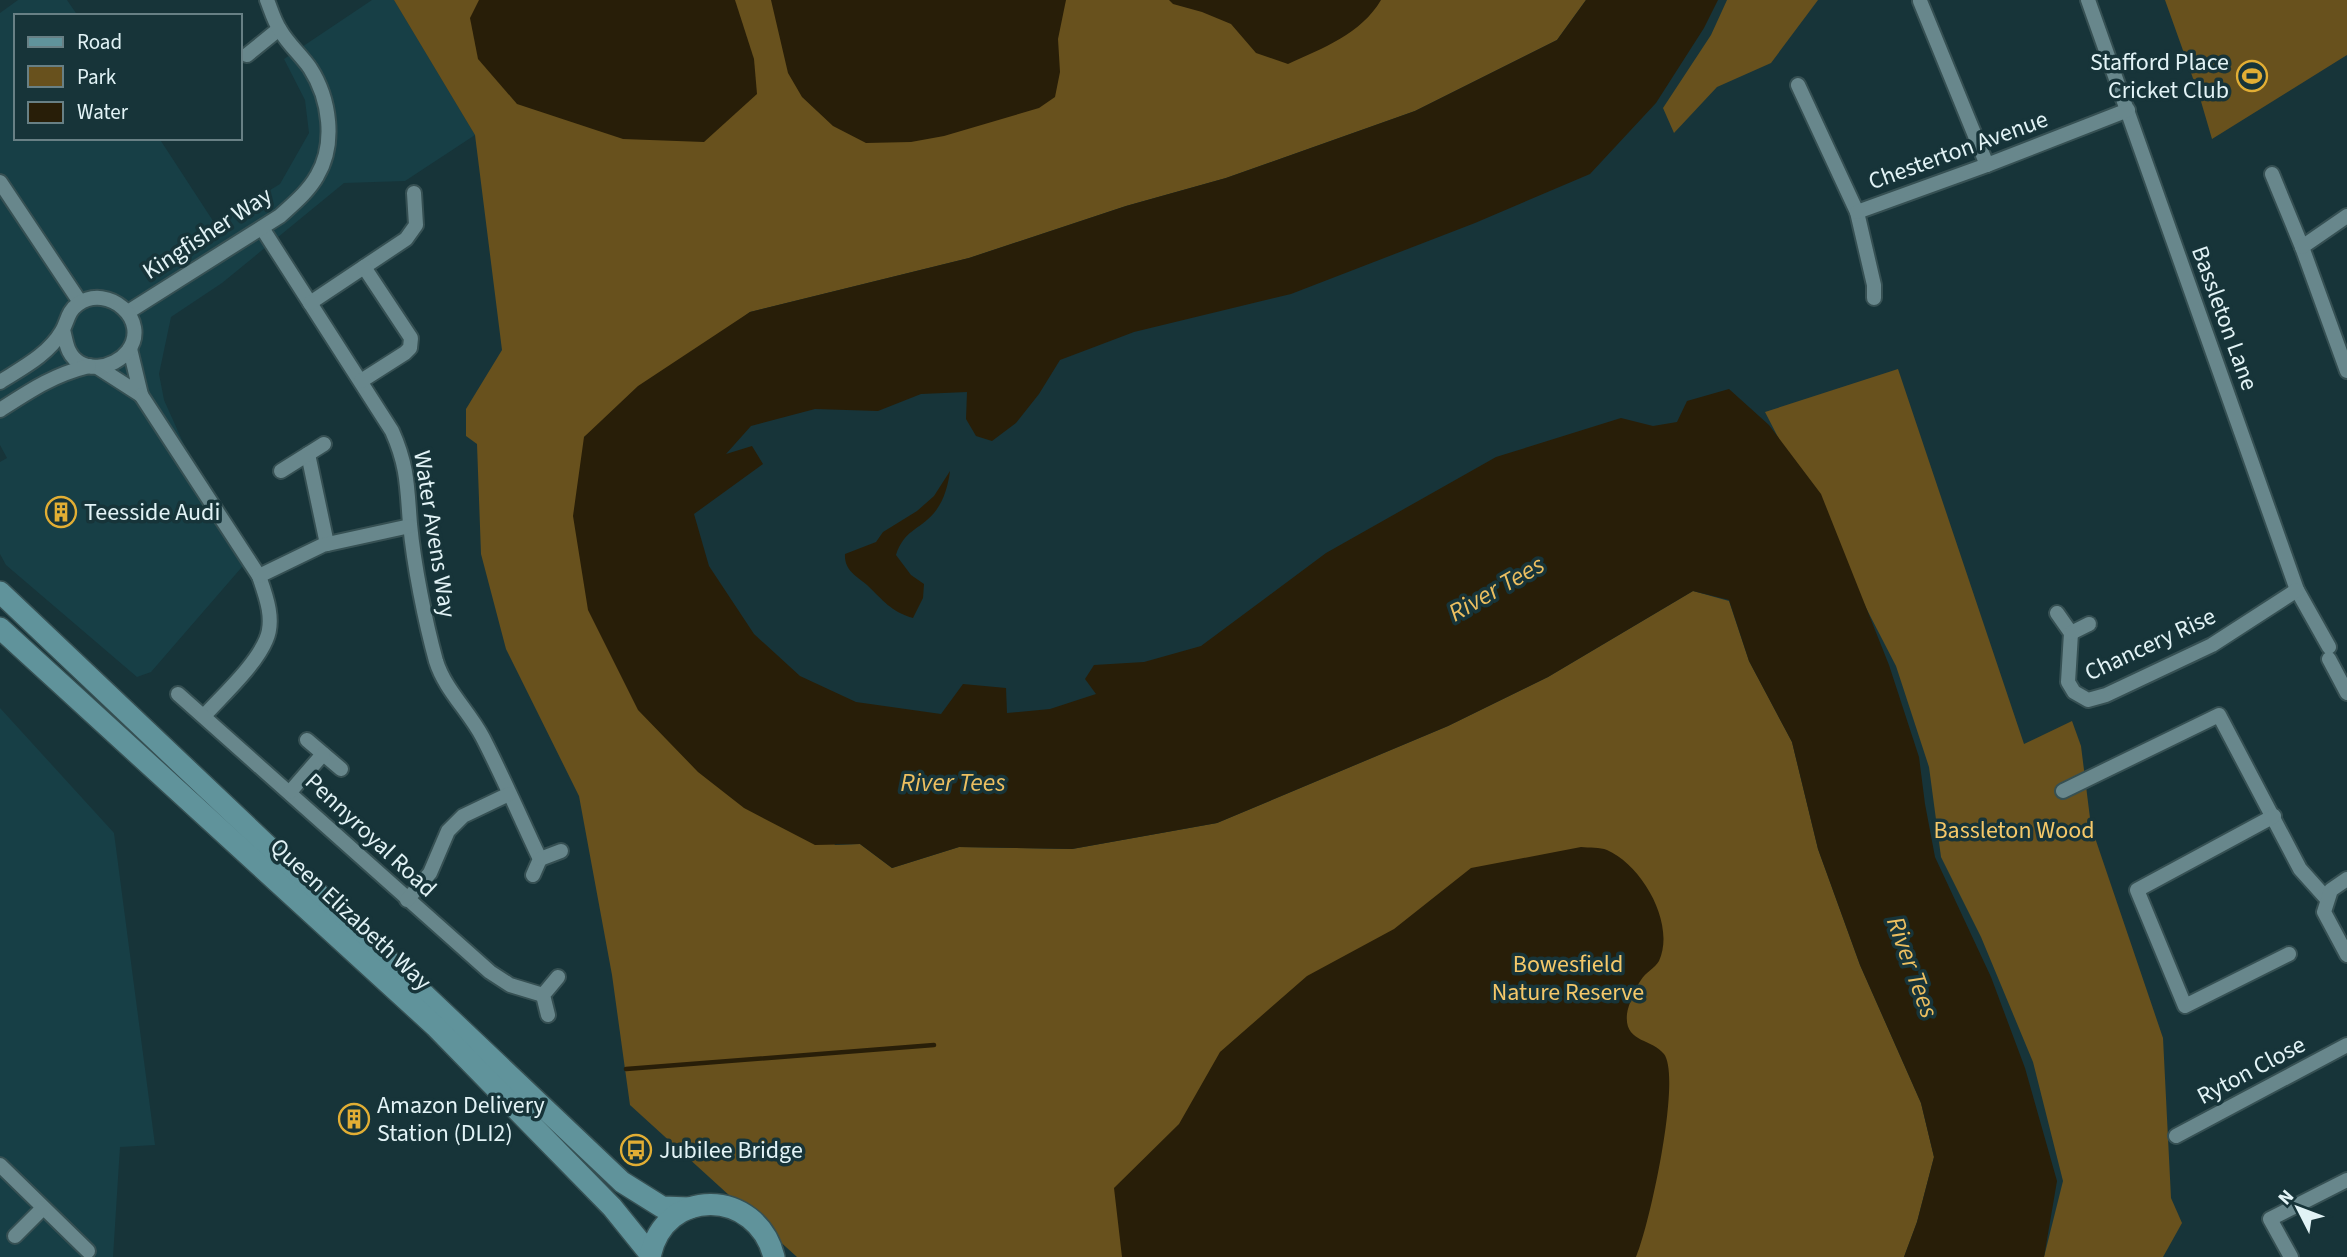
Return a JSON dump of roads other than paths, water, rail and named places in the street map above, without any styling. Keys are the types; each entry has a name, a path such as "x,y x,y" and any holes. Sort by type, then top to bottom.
{"street":[{"name":"Kingfisher Way","path":"128,312 280,216 316,178 326,152 329,128 323,95 311,69 279,29 267,0"},
{"name":"Bassleton Lane","path":"2088,0 2297,590 2343,676 2347,693"},
{"path":"1920,2 1987,165"},
{"path":"247,55 279,29"},
{"name":"Chesterton Avenue","path":"1798,85 1857,212 2128,110"},
{"path":"2272,174 2347,371"},
{"path":"0,182 80,302"},
{"path":"310,303 407,240 416,225 414,193"},
{"path":"1857,212 1874,285 1874,298"},
{"path":"2302,247 2347,216"},
{"name":"Water Avens Way","path":"261,228 361,381 400,449 408,478 410,526 428,630 437,664 448,687 482,736 540,859"},
{"path":"361,381 410,348 411,338 364,267"},
{"path":"0,382 45,352 63,330 66,317 80,302 92,297 103,297 119,303 128,312 134,332 130,349 141,395 259,576 266,594 270,616 267,639 253,660 204,716"},
{"path":"63,330 69,352 80,362 94,367 141,395"},
{"path":"0,410 44,381 64,372 117,362 130,349"},
{"path":"281,471 324,444"},
{"path":"308,454 327,544"},
{"path":"259,576 327,544 410,526"},
{"name":"Chancery Rise","path":"2057,613 2071,633 2068,682 2074,692 2088,700 2106,695 2212,645 2297,590"},
{"name":"Queen Elizabeth Way","path":"0,592 622,1182 662,1207 690,1208 714,1204 738,1210 758,1224 774,1257"},
{"name":"Chancery Rise","path":"2071,633 2088,624"},
{"name":"Queen Elizabeth Way","path":"0,628 435,1026 612,1207 650,1256"},
{"name":"Pennyroyal Road","path":"178,694 490,972 510,985 543,995"},
{"path":"2063,791 2219,715 2300,869 2326,898"},
{"path":"307,740 341,769"},
{"path":"290,792 323,754"},
{"path":"407,900 430,873 448,831 463,816 509,794"},
{"path":"2274,816 2137,890 2185,1006 2289,954"},
{"path":"533,875 540,859 561,851"},
{"path":"2347,879 2335,886 2326,898 2324,912 2347,955"},
{"path":"548,1016 543,995 558,977"},
{"name":"Ryton Close","path":"2176,1136 2347,1045"},
{"path":"0,1165 88,1251"},
{"path":"2291,1257 2270,1219 2347,1180"},
{"path":"15,1236 43,1208"},
{"path":"650,1256 660,1231 668,1222 690,1208"}],"water":[{"path":"479,0 735,0 754,59 757,94 704,142 623,139 517,104 478,59 470,18"},
{"path":"771,0 1066,0 1058,39 1060,72 1055,97 1039,108 944,136 911,142 866,143 833,126 802,97 788,73"},
{"path":"1169,0 1381,0 1373,12 1352,31 1328,46 1288,64 1256,53 1231,24 1173,4"},
{"name":"River Tees","path":"1586,0 1718,0 1704,28 1656,103 1590,174 1475,223 1291,294 1134,332 1060,360 1039,394 1016,423 992,441 976,436 966,419 967,392 921,394 878,411 815,409 751,426 726,454 752,446 763,464 694,514 709,566 754,634 800,676 856,702 941,714 963,684 1006,688 1007,713 1050,709 1096,694 1085,679 1094,665 1144,662 1201,646 1326,553 1496,457 1621,418 1653,426 1677,422 1687,401 1729,389 1769,425 1821,494 1889,665 1919,757 1935,857 1991,977 2025,1068 2057,1181 2044,1257 1904,1257 1917,1222 1934,1157 1921,1103 1860,965 1818,849 1792,742 1749,661 1729,600 1693,591 1548,677 1448,726 1217,823 1072,849 959,847 892,868 860,844 815,845 744,808 698,772 638,710 588,610 573,516 584,437 638,386 750,312 969,258 1126,206 1226,178 1415,111 1557,40"},
{"path":"950,471 945,493 937,508 928,519 907,535 896,555 911,575 924,584 923,598 913,618 893,609 855,575 846,564 845,554 876,542 883,532 917,511 934,496"},
{"path":"1581,847 1607,850 1632,868 1652,897 1663,930 1659,961 1639,983 1627,1014 1627,1023 1634,1035 1664,1054 1668,1068 1669,1092 1662,1154 1636,1257 1122,1257 1114,1188 1179,1124 1220,1052 1307,976 1394,929 1471,868"}],"waterway":[{"path":"626,1069 934,1045"}],"place":[{"name":"Stafford Place Cricket Club","path":"2252,76"},
{"name":"Teesside Audi","path":"61,512"},
{"name":"Amazon Delivery Station (DLI2)","path":"354,1119"},
{"name":"Jubilee Bridge","path":"636,1150"}],"park label":[{"name":"Bassleton Wood","path":"2014,830"},
{"name":"Bowesfield Nature Reserve","path":"1568,978"}]}
